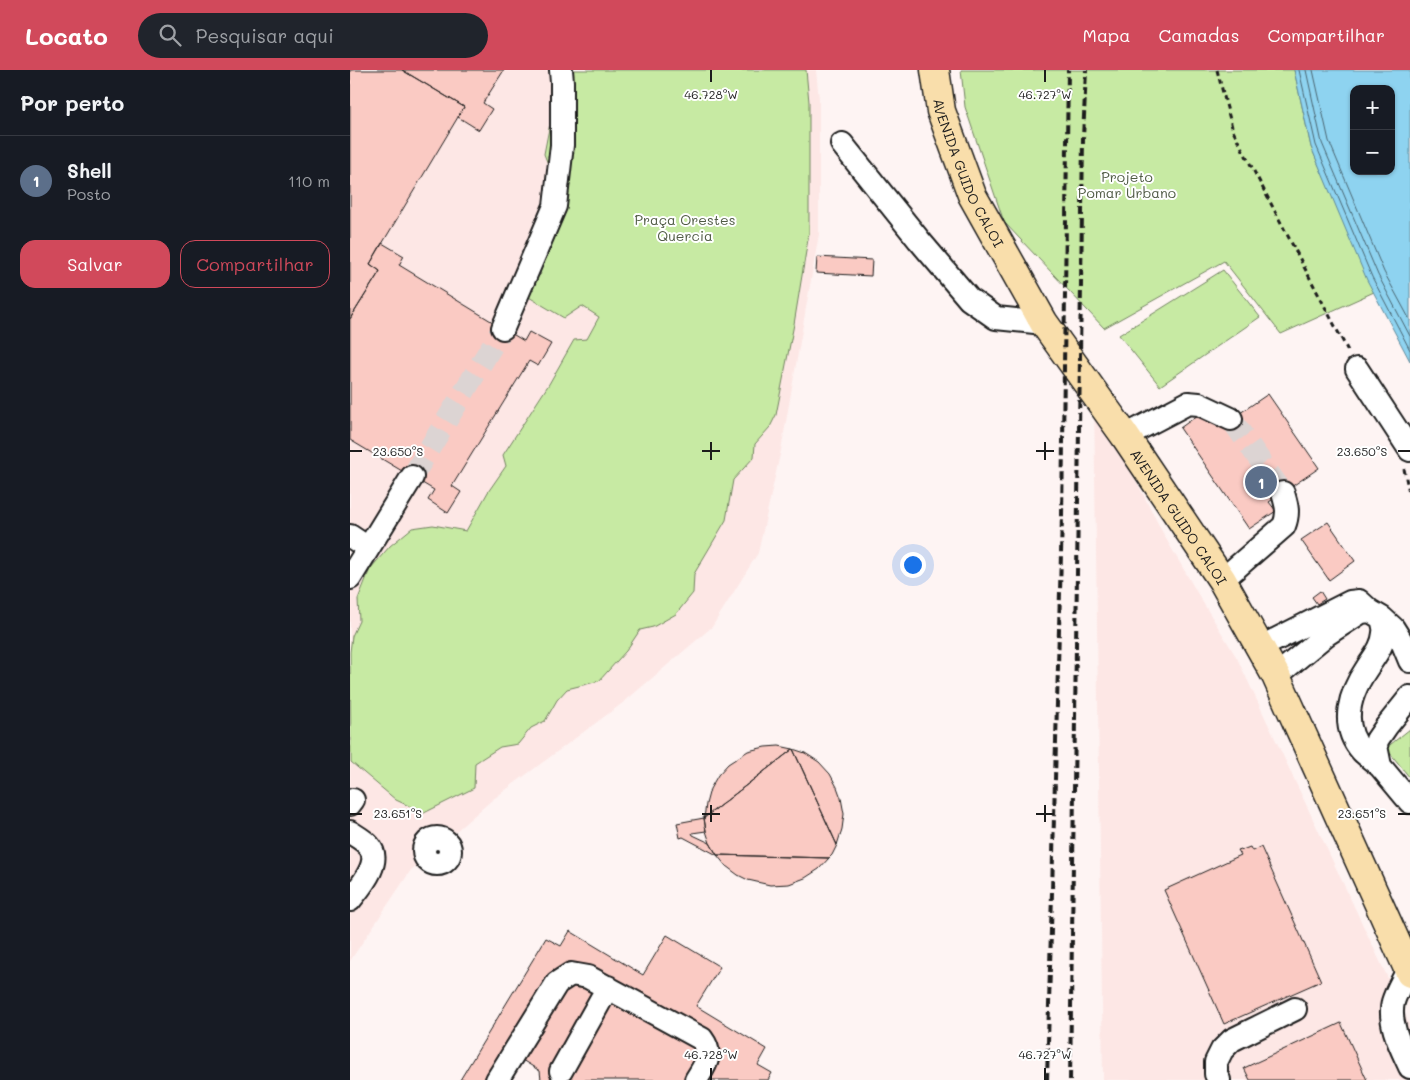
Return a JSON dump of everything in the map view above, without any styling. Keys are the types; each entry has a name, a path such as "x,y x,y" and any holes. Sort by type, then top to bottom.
{"highway":[{"name":"AVENIDA GUIDO CALOI","path":"935,70 941,111 972,195 1044,323 1125,436 1222,580 1261,647 1276,676 1409,971"}],"street":[{"path":"503,328 554,206 562,145 561,70"},
{"path":"842,144 969,299 996,318 1044,323"},
{"path":"1357,368 1406,458"},
{"path":"1125,436 1188,403 1199,404 1230,419"},
{"path":"350,578 359,542 412,477"},
{"path":"1222,580 1284,526 1288,516 1288,506 1283,493"},
{"path":"1261,647 1350,602 1360,601 1392,628 1403,644 1410,661"},
{"path":"1276,676 1327,634 1361,612 1376,614"},
{"path":"1376,614 1384,633 1381,646 1358,682 1351,698 1349,717 1352,734 1362,751 1380,766 1410,802"},
{"path":"1380,766 1376,746 1378,740 1410,697"},
{"path":"350,900 372,870 374,859 370,847 353,839"},
{"path":"1409,971 1394,1001 1392,1015 1396,1034 1410,1067"},
{"path":"497,1080 556,983 571,974 588,976 702,1038 707,1045 709,1053 706,1063 696,1080"},
{"path":"561,1071 608,987"},
{"path":"1218,1080 1216,1062 1222,1050 1232,1040 1295,1009"}],"path":[{"path":"1216,70 1233,131 1357,368"},
{"path":"1406,458 1410,497"}],"shaded area":[{"path":"350,70 816,70 819,99 819,234 781,450 758,553 712,627 624,702 492,800 411,870 350,961"},
{"path":"1094,399 1165,537 1237,658 1410,1025 1410,1080 1103,1080"}],"green space":[{"name":"Praça Orestes Quercia","path":"556,70 806,70 809,102 809,233 794,324 776,415 770,427 755,444 754,457 733,480 726,520 694,574 693,593 676,614 653,627 640,630 626,651 599,681 567,689 557,700 545,721 531,728 518,744 500,747 475,763 474,788 424,813 396,800 351,762 350,652 352,636 359,621 358,599 370,569 390,546 412,528 433,525 466,531 488,492 506,466 503,455 549,384 574,340 587,339 599,317 582,306 564,318 522,293 541,274 529,252 564,205 544,154 558,82"},
{"name":"Projeto Pomar Urbano","path":"961,70 1294,70 1311,147 1374,292 1281,334 1224,261 1104,328 1004,222 965,107"},
{"path":"1223,270 1260,317 1160,386 1119,335"},
{"path":"1410,729 1410,778 1386,748"}],"water":[{"path":"1294,70 1410,70 1410,361 1367,280 1311,147"}],"building":[{"path":"350,70 402,70 464,107 370,264 380,271 350,319"},
{"path":"402,70 504,70 483,103 492,109 479,130 458,117 464,107"},
{"path":"382,243 404,256 399,265 524,341 529,332 551,344 538,366 529,361 452,486 461,492 448,513 428,500 434,490 350,440 350,319 380,271 370,264"},
{"path":"817,257 872,260 871,276 816,273"},
{"path":"1268,394 1319,468 1269,502 1276,511 1249,529 1180,428 1205,410 1218,428"},
{"path":"1328,522 1355,561 1329,580 1301,540"},
{"path":"1320,591 1325,599 1317,604 1312,597"},
{"path":"779,746 793,749 704,818 710,789 718,775 728,764 748,751"},
{"path":"793,749 837,845 832,855 829,858 717,855 710,843 704,818"},
{"path":"793,749 805,753 819,762 830,774 837,787 844,814 837,845"},
{"path":"704,818 706,831 692,833 710,843 717,855 683,837 680,838 677,823"},
{"path":"1250,847 1252,851 1261,847 1321,981 1224,1024 1164,890 1241,855 1238,850"},
{"path":"717,855 829,858 819,869 805,878 789,884 770,885 748,880 738,875 726,866"},
{"path":"570,931 643,975 667,935 720,967 696,1006 767,1049 758,1065 772,1073 768,1080 541,1080 540,1071 522,1060 514,1062 503,1080 460,1080 546,938 561,946"},
{"path":"1341,1023 1367,1080 1250,1080 1244,1068"}],"tunnel":[{"path":"412,477 503,328"},
{"path":"1231,419 1283,493"}],"railway":[{"path":"1047,1080 1062,516 1068,70"},
{"path":"1070,1080 1083,139 1086,70"}],"place":[{"name":"Shell","path":"1261,482"}]}
